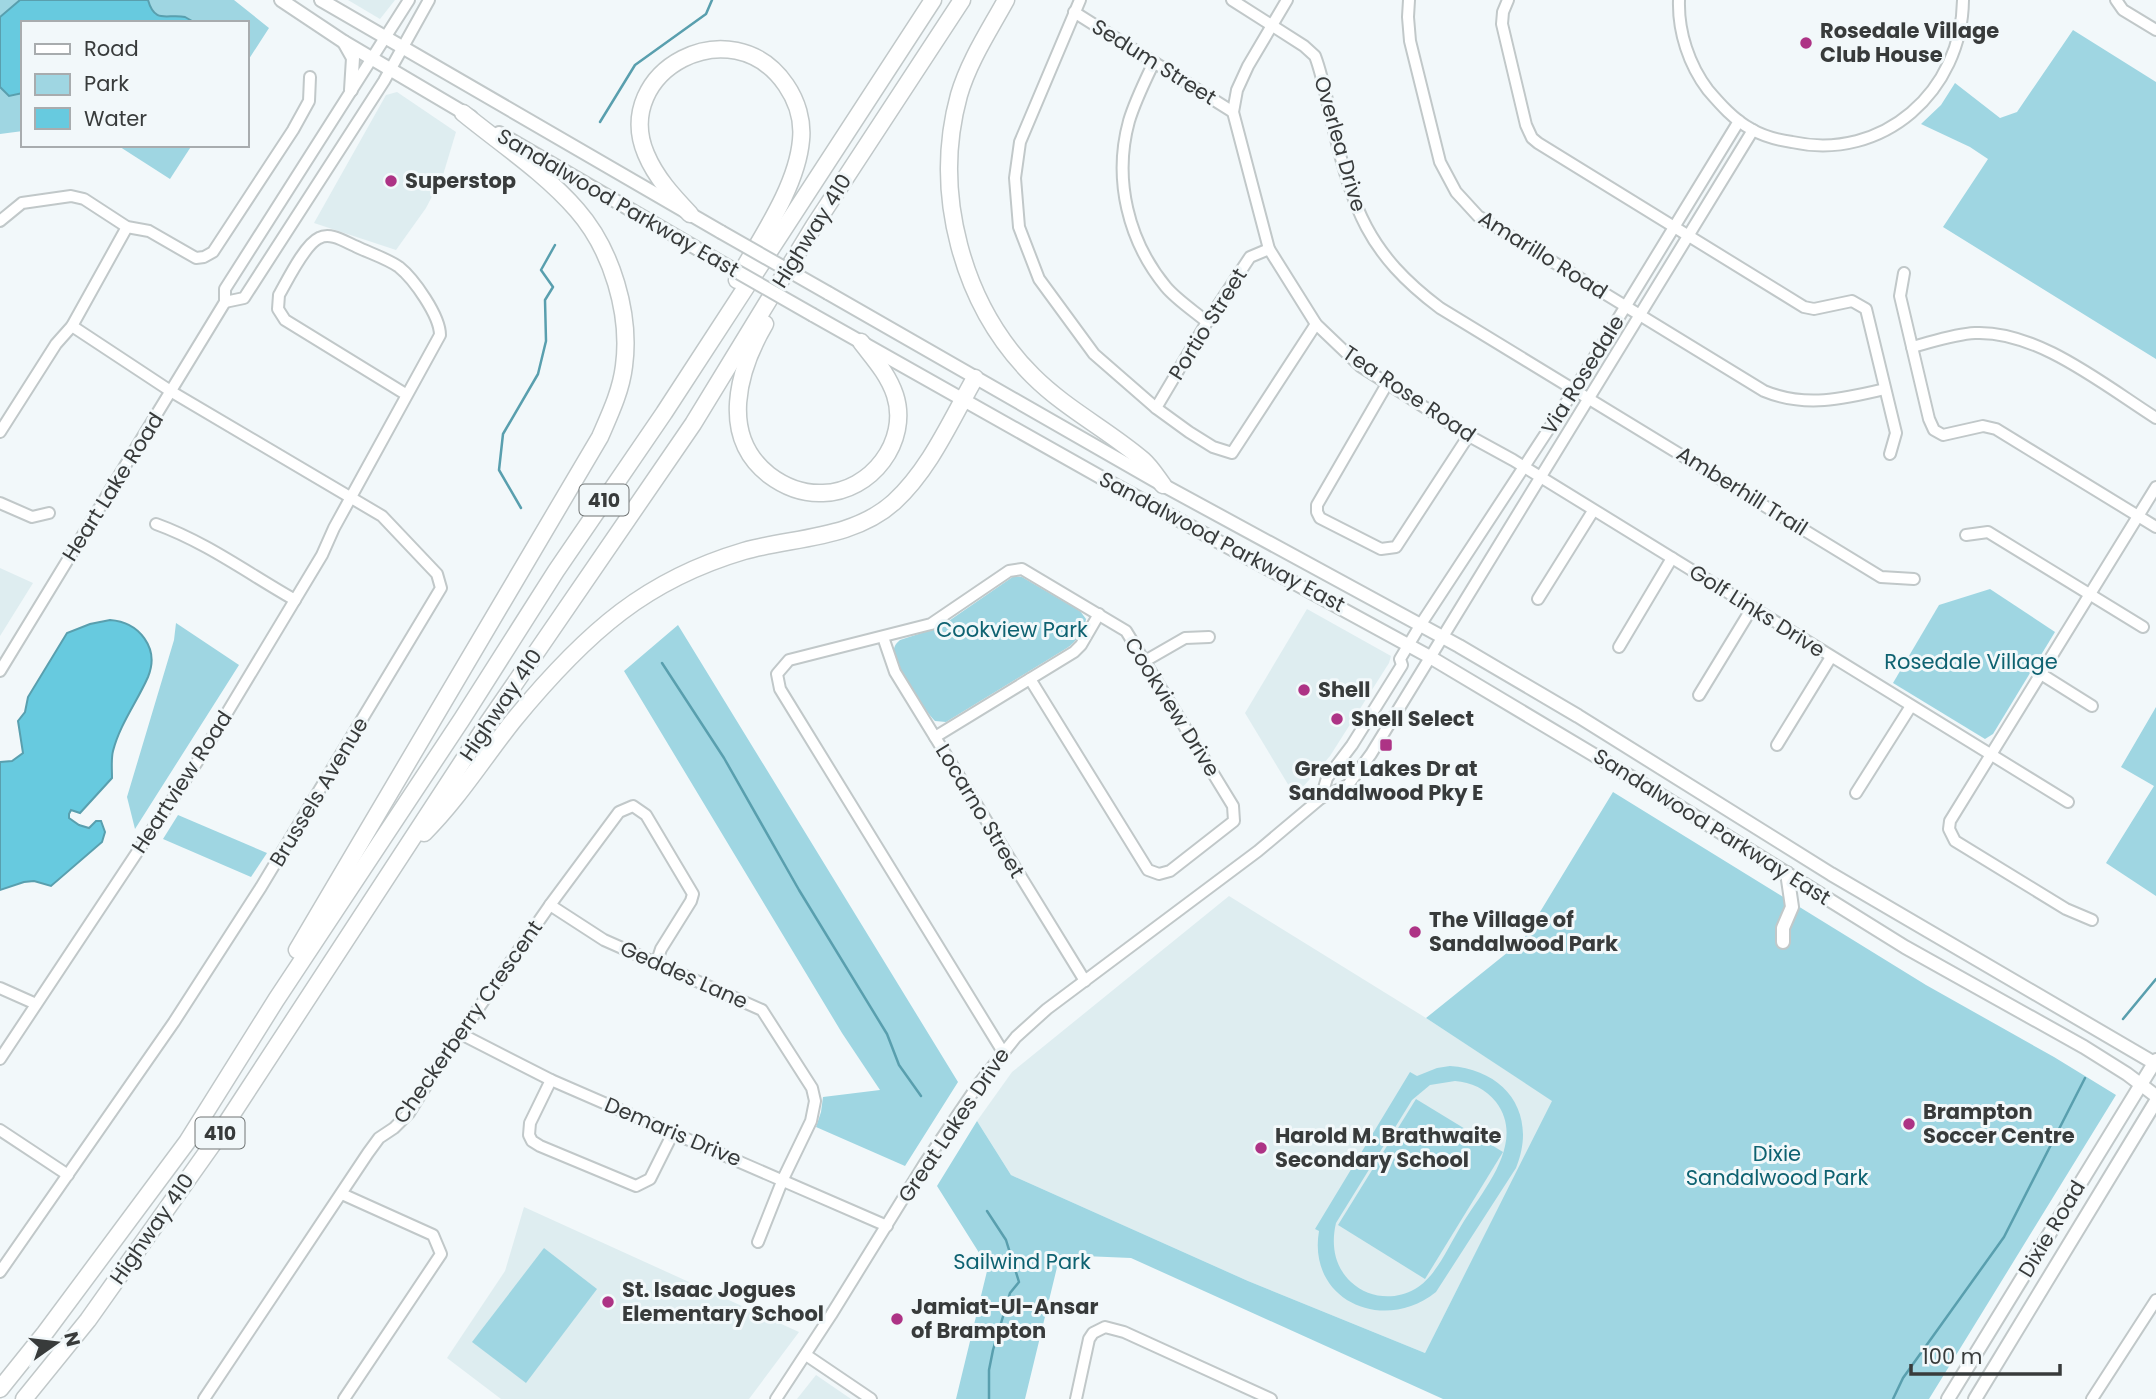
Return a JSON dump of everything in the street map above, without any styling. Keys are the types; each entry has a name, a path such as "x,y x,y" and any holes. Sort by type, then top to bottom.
{"highway":[{"name":"Highway 410","path":"0,1389 187,1142 275,1000 462,719 556,571 664,413 933,0"},
{"name":"Highway 410","path":"24,1399 88,1320 212,1145 485,727 693,424 814,226 962,0"},
{"path":"1006,0 974,58 959,95 952,134 950,195 962,259 971,283 989,316 1003,339 1033,376 1145,462 1163,485"},
{"path":"690,214 662,183 645,153 641,130 646,99 660,76 685,56 714,48 744,52 770,67 792,93 799,116 801,139 797,162 787,190 736,283 732,305"},
{"path":"275,1000 293,957 593,448 621,384 625,353 623,314 611,272 591,229 558,191 463,113"},
{"path":"814,226 809,250 750,355 738,397 740,432 749,451 764,471 787,486 812,493 840,491 874,471 889,452 897,420 896,397 884,371 861,342"},
{"path":"400,857 448,810 512,722 559,668 622,611 663,585 704,564 746,551 837,532 865,521 892,504 912,483 975,378"}],"main road":[{"name":"Sandalwood Parkway East","path":"281,0 344,42 463,113 813,315 1111,482 1409,644 1618,768 1905,947 2065,1036 2156,1096"},
{"name":"Sandalwood Parkway East","path":"321,0 1163,485 1442,636 1578,716 1831,874 2155,1062"},
{"path":"344,42 353,58 351,90"},
{"path":"1783,942 1783,928 1791,907 1787,873"},
{"path":"1818,892 1831,874"},
{"name":"Dixie Road","path":"1948,1399 2155,1062"},
{"name":"Dixie Road","path":"1975,1399 2156,1101"}],"street":[{"name":"Heart Lake Road","path":"0,671 172,392 225,302 225,289 409,0"},
{"name":"Heart Lake Road","path":"225,302 244,298 391,69 429,0"},
{"path":"1080,0 1020,142 1015,178 1019,227 1039,279 1094,354 1156,408 1213,447 1232,453 1316,324"},
{"name":"Overlea Drive","path":"1232,0 1315,55 1354,204 1380,251 1415,289 1440,308 1575,389"},
{"path":"1233,112 1237,90 1287,0"},
{"name":"Amarillo Road","path":"1409,0 1410,41 1440,162 1465,204 1488,223 1754,387 1773,395 1793,400 1824,402 1885,389"},
{"path":"1508,0 1502,24 1526,125 1532,138 1804,307 1814,309 1852,301 1862,306 1868,314 1896,433 1891,454"},
{"path":"1679,0 1681,24 1690,59 1706,86 1739,121 1752,130 1783,141 1820,146 1856,141 1896,125 1927,99 1947,70 1961,28 1963,0"},
{"path":"2116,0 2123,10 2156,30"},
{"name":"Sedum Street","path":"1074,12 1233,112"},
{"path":"1154,62 1129,120 1123,151 1123,188 1132,228 1147,262 1168,289 1207,322"},
{"path":"0,221 22,203 71,196 84,199 127,228 149,232 196,258 204,257 213,252 293,130 309,101 310,77"},
{"name":"Tea Rose Road","path":"1233,112 1269,249 1316,324 1340,349 1387,384 1524,467"},
{"name":"Via Rosedale","path":"1409,644 1575,389 1739,121"},
{"name":"Via Rosedale","path":"1430,657 1752,130"},
{"path":"0,432 56,344 72,326 127,228"},
{"name":"Heartview Road","path":"0,1059 201,756 322,555 440,335 435,314 400,268 338,239 324,236 318,238 307,250 279,295 277,302 280,314 298,329 407,395"},
{"name":"Portio Street","path":"1156,408 1207,322 1250,257 1269,249"},
{"path":"1904,273 1900,296 1929,419 1939,434 1983,426 1996,429 2156,527"},
{"name":"Brussels Avenue","path":"0,1272 174,1022 261,887 439,594 440,582 437,574 392,524 172,392 72,326"},
{"path":"1912,347 1973,333 2014,336 2041,347 2156,418"},
{"path":"1387,384 1318,502 1317,512 1320,518 1381,550 1393,549 1469,435"},
{"name":"Amberhill Trail","path":"1575,389 1881,577 1914,579"},
{"name":"Golf Links Drive","path":"1524,467 2068,802"},
{"path":"2092,920 2066,909 1955,841 1951,836 1950,821 2156,487"},
{"path":"0,503 32,517 49,513"},
{"path":"1538,599 1593,510"},
{"path":"156,524 174,530 214,551 295,600"},
{"path":"1966,535 1988,532 2143,627"},
{"path":"1619,647 1672,558"},
{"name":"Cookview Drive","path":"1003,1052 778,685 777,674 789,660 931,624 1015,569 1022,569 1126,631 1235,811 1234,821 1165,874 1153,873 1144,866 1030,679"},
{"path":"1699,695 1752,608"},
{"path":"935,737 1081,645 1099,614"},
{"name":"Locarno Street","path":"883,637 895,672 1085,981"},
{"path":"1145,662 1185,638 1209,637"},
{"name":"Great Lakes Drive","path":"1321,798 1327,778 1352,745 1402,665 1400,659 1409,644"},
{"name":"Great Lakes Drive","path":"776,1399 937,1144 1003,1052 1034,1020 1258,850 1321,798 1348,785 1371,754 1430,657"},
{"path":"1777,745 1832,657"},
{"path":"2041,674 2092,706"},
{"path":"1856,793 1911,706"},
{"name":"Checkerberry Crescent","path":"204,1399 379,1138 409,1113 550,905 619,812 634,806 646,814 693,894 661,949 656,964"},
{"name":"Geddes Lane","path":"550,905 604,940 762,1010 813,1088 814,1112 758,1242"},
{"path":"0,988 36,1004"},
{"name":"Demaris Drive","path":"461,1034 551,1080 887,1226"},
{"path":"551,1080 529,1129 532,1141 540,1146 636,1186 650,1179 673,1133"},
{"path":"0,1130 68,1175"},
{"path":"342,1194 433,1235 441,1254 344,1399"},
{"path":"2092,1399 2156,1300"},
{"path":"1076,1399 1089,1339 1093,1333 1105,1326 1124,1332 1271,1399"},
{"path":"806,1355 871,1399"}],"shaded area":[{"path":"348,0 395,0 380,19"},
{"path":"397,92 456,132 443,175 426,208 396,250 314,223 386,95"},
{"path":"0,568 33,583 0,636"},
{"path":"1307,609 1391,656 1330,756 1295,796 1245,713"},
{"name":"Harold M. Brathwaite Secondary School","path":"1229,896 1426,1018 1553,1101 1425,1353 1248,1281 1011,1175 977,1121 1012,1072"},
{"name":"St. Isaac Jogues Elementary School","path":"524,1207 799,1332 749,1399 501,1399 447,1358 505,1271"},
{"path":"816,1375 851,1399 797,1399"}],"green space":[{"path":"0,0 234,0 269,28 248,60 248,21 21,21 21,131 0,134"},
{"path":"2073,30 2156,82 2156,359 1943,227 1988,159 1970,147 1921,124 1941,105 1955,83 2000,118 2017,112"},
{"path":"120,147 191,147 170,179"},
{"name":"Cookview Park","path":"1014,576 1022,577 1080,611 1086,619 1082,631 1067,648 946,722 935,721 904,675 895,656 896,645 900,640 940,627"},
{"name":"Rosedale Village","path":"1990,589 2055,632 1993,734 1985,739 1893,683 1939,605"},
{"path":"176,623 239,665 135,829 127,797 174,640"},
{"path":"678,625 958,1082 905,1166 816,1127 823,1097 880,1090 842,1033 624,671"},
{"path":"2156,707 2156,896 2106,863 2154,786 2121,767"},
{"name":"Dixie Sandalwood Park","path":"1613,792 1926,985 2116,1095 1929,1399 1443,1399 1131,1258 1060,1255 1025,1399 956,1399 988,1267 937,1186 977,1121 1011,1175 1248,1281 1425,1353 1552,1101 1426,1018 1523,940"},
{"path":"178,815 267,853 251,877 163,839"},
{"path":"1450,1066 1470,1069 1487,1076 1512,1098 1520,1113 1523,1130 1522,1148 1516,1168 1436,1292 1416,1304 1394,1310 1373,1310 1353,1304 1337,1292 1325,1276 1318,1255 1319,1231 1315,1229 1410,1072 1417,1076","holes":["1461,1082 1488,1093 1504,1118 1507,1134 1498,1166 1441,1261 1422,1284 1399,1295 1381,1296 1365,1292 1345,1276 1337,1262 1334,1247 1336,1223 1412,1100 1430,1085"]},
{"path":"1416,1099 1503,1152 1425,1279 1338,1225"},
{"path":"544,1248 597,1289 526,1383 472,1342"}],"water":[{"path":"20,0 148,0 154,13 158,15 185,17 192,21 21,21 21,93 9,96 0,87 0,17"},
{"path":"110,620 138,631 149,647 151,666 116,741 112,757 112,778 80,813 71,810 69,814 69,818 79,825 89,828 96,821 101,821 105,832 102,842 51,886 34,881 0,890 0,762 12,761 23,753 18,721 25,712 28,697 67,633"}],"waterway":[{"path":"600,122 635,65 706,14 712,0"},
{"path":"521,508 499,470 503,434 538,374 546,341 545,300 553,287 541,270 555,245"},
{"path":"662,663 724,758 799,890 887,1034 899,1065 921,1096"},
{"path":"2123,1019 2156,979"},
{"path":"1893,1399 1903,1378 2004,1237 2085,1078"},
{"path":"987,1211 1006,1240 1019,1282 1010,1293 993,1350 989,1370 989,1399"}],"place":[{"name":"Rosedale Village Club House","path":"1806,43"},
{"name":"Superstop","path":"391,181"},
{"name":"Shell","path":"1304,690"},
{"name":"Shell Select","path":"1337,719"},
{"name":"Great Lakes Dr at Sandalwood Pky E","path":"1386,745"},
{"name":"The Village of Sandalwood Park","path":"1415,932"},
{"name":"Brampton Soccer Centre","path":"1909,1124"},
{"name":"Harold M. Brathwaite Secondary School","path":"1261,1148"},
{"name":"St. Isaac Jogues Elementary School","path":"608,1302"},
{"name":"Jamiat-Ul-Ansar of Brampton","path":"897,1319"}],"park label":[{"name":"Sailwind Park","path":"1022,1262"}]}
